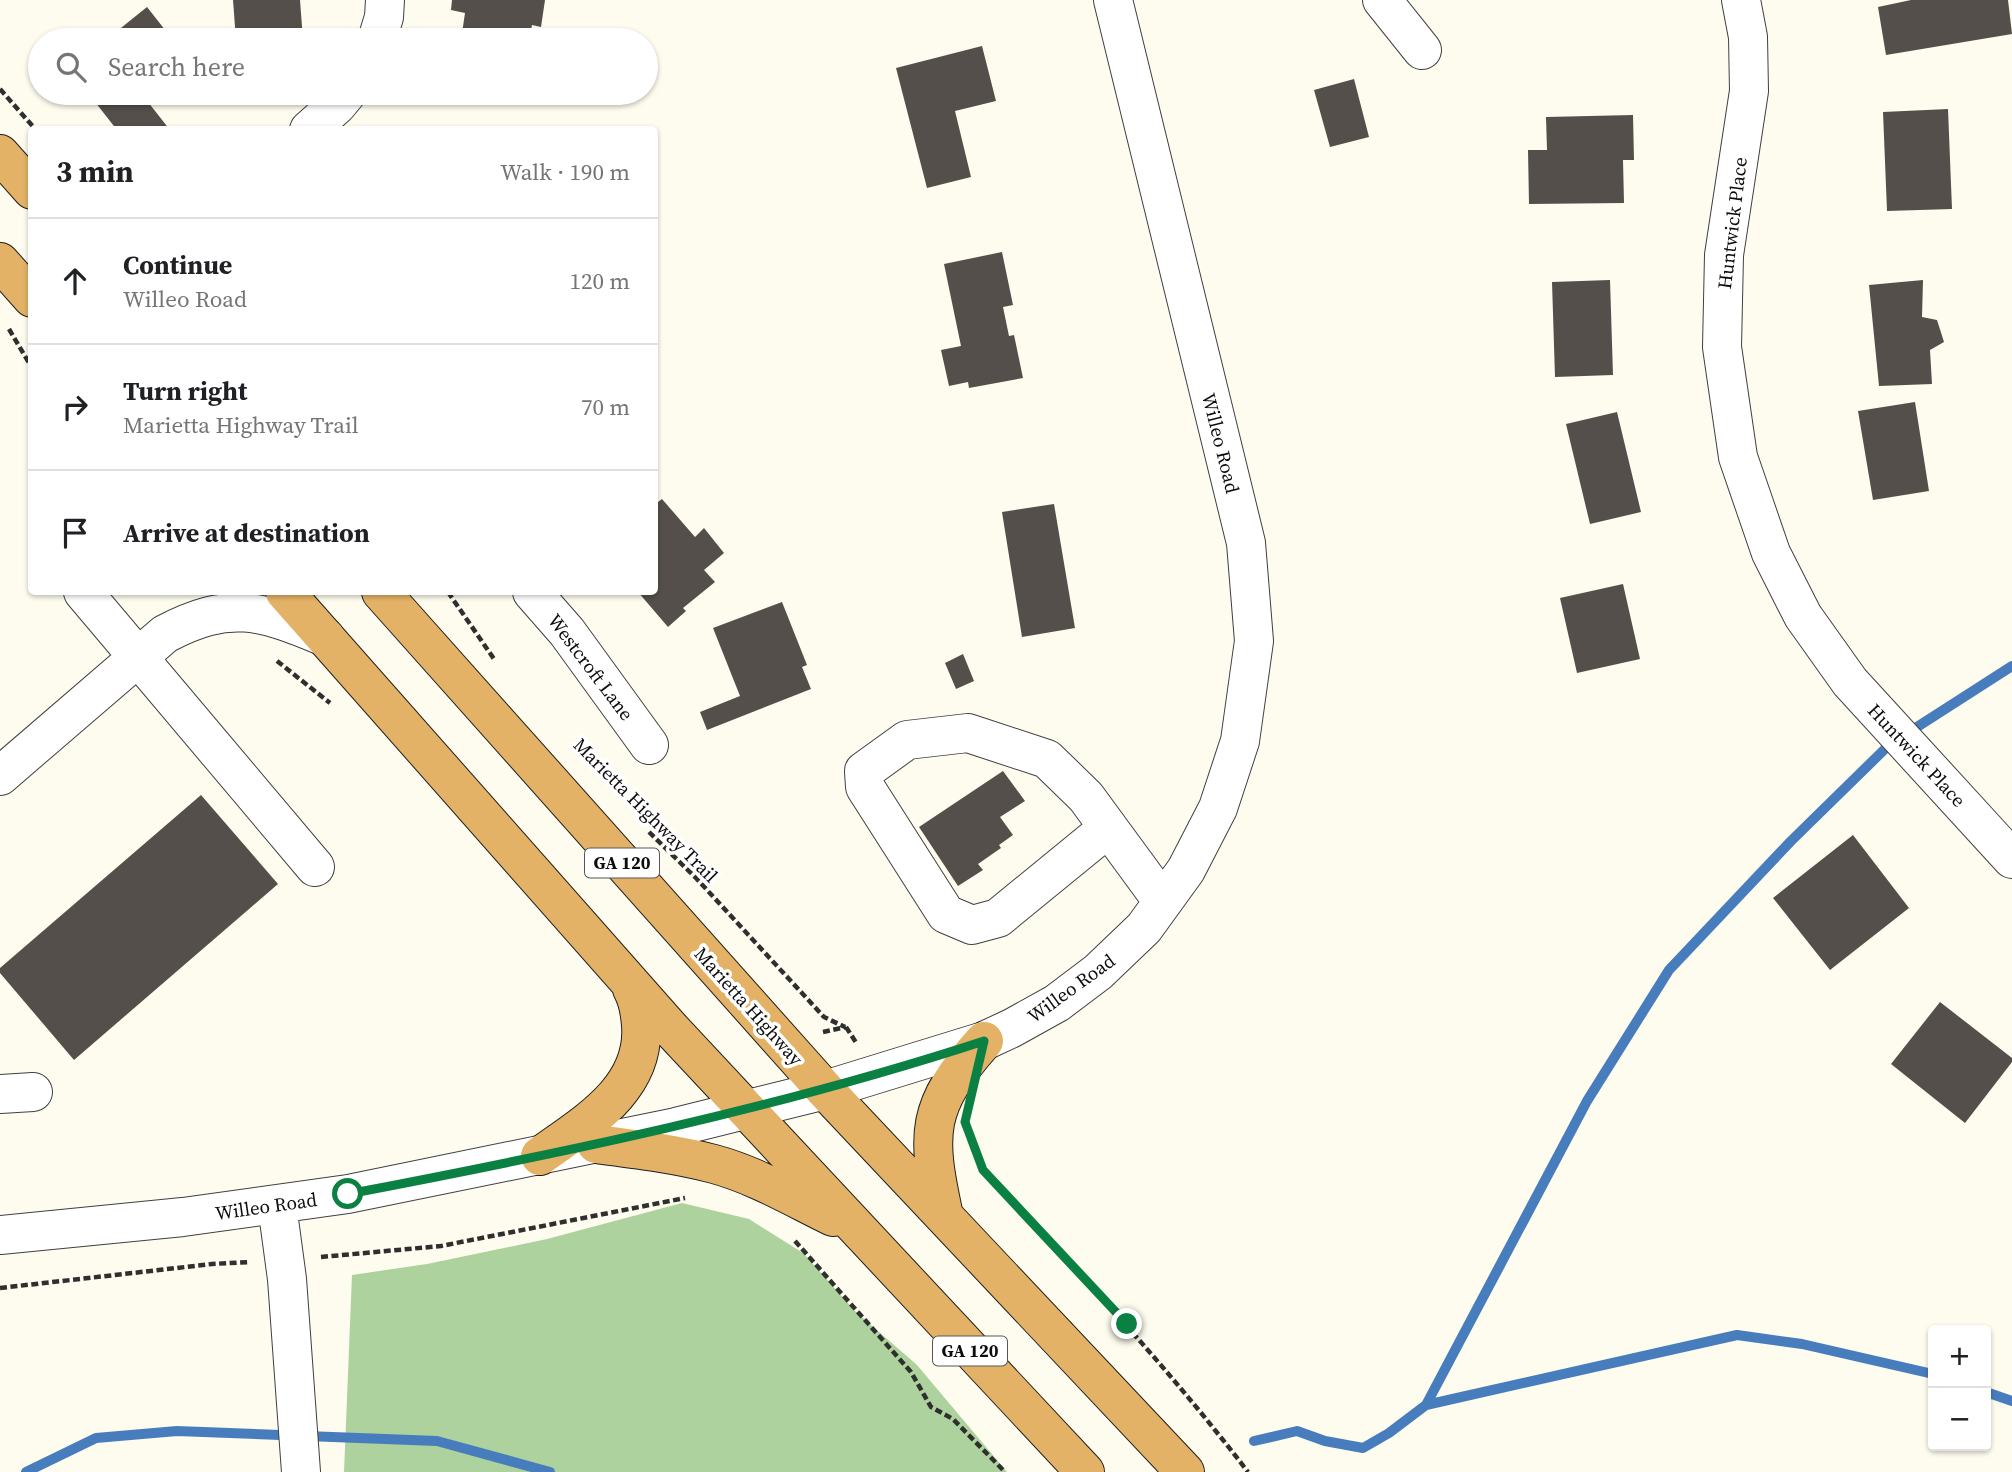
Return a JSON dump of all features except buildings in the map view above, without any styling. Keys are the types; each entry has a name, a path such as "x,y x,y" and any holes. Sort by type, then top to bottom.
{"highway":[{"path":"0,154 28,186"},
{"path":"0,262 20,312"},
{"name":"GA 120","path":"288,595 627,981 1085,1472"},
{"name":"Marietta Highway","path":"384,595 825,1090 1185,1472"},
{"path":"540,1156 582,1126 622,1090 632,1077 638,1061 642,1035 638,1004 627,981"},
{"path":"944,1216 934,1170 933,1124 947,1089 984,1041"},
{"path":"596,1144 668,1154 732,1170 782,1191 856,1228"}],"street":[{"path":"381,28 385,0"},
{"name":"Willeo Road","path":"0,1235 183,1217 348,1194 596,1144 825,1090 984,1041 1035,1016 1098,972 1144,928 1186,870 1218,808 1240,741 1254,641 1246,543 1113,0"},
{"path":"1382,0 1422,50"},
{"name":"Huntwick Place","path":"1741,0 1748,37 1749,91 1724,255 1722,347 1738,457 1771,552 1803,615 1850,682 2012,859"},
{"path":"313,126 337,105"},
{"path":"87,595 152,645 315,867"},
{"path":"0,776 152,645 180,610 186,595"},
{"name":"Westcroft Lane","path":"535,595 568,632 649,745"},
{"path":"152,645 199,618 235,611 276,618 325,637"},
{"path":"1108,828 998,918 972,925 946,914 865,787 864,771 907,740 968,733 1048,759 1086,797 1163,902"},
{"path":"276,1205 284,1260 301,1472"}],"path":[{"path":"0,89 32,126"},
{"path":"20,312 28,349"},
{"path":"450,595 501,669"},
{"name":"Marietta Highway Trail","path":"647,830 696,878 824,1017 846,1027"},
{"path":"969,1134 983,1170 1127,1324 1199,1407 1248,1472"},
{"path":"0,1288 212,1264 441,1246 688,1197"},
{"path":"790,1235 911,1372 931,1407 953,1419 1005,1472"}],"green space":[{"path":"682,1203 749,1219 803,1253 856,1312 917,1365 1007,1472 344,1472 352,1275 427,1264 547,1239"}],"waterway":[{"path":"1254,1441 1297,1431 1325,1441 1363,1448 1389,1433 1426,1405 1587,1101 1669,970 1791,841 1889,745 2012,666"},
{"path":"1426,1405 1737,1335 1802,1344 1928,1373"},
{"path":"1991,1394 2012,1401"},
{"path":"26,1472 96,1438 177,1431 437,1441 550,1472"}],"route":[{"path":"348,1194 676,1127 825,1090 984,1041 965,1122 983,1170 1127,1324"}]}
